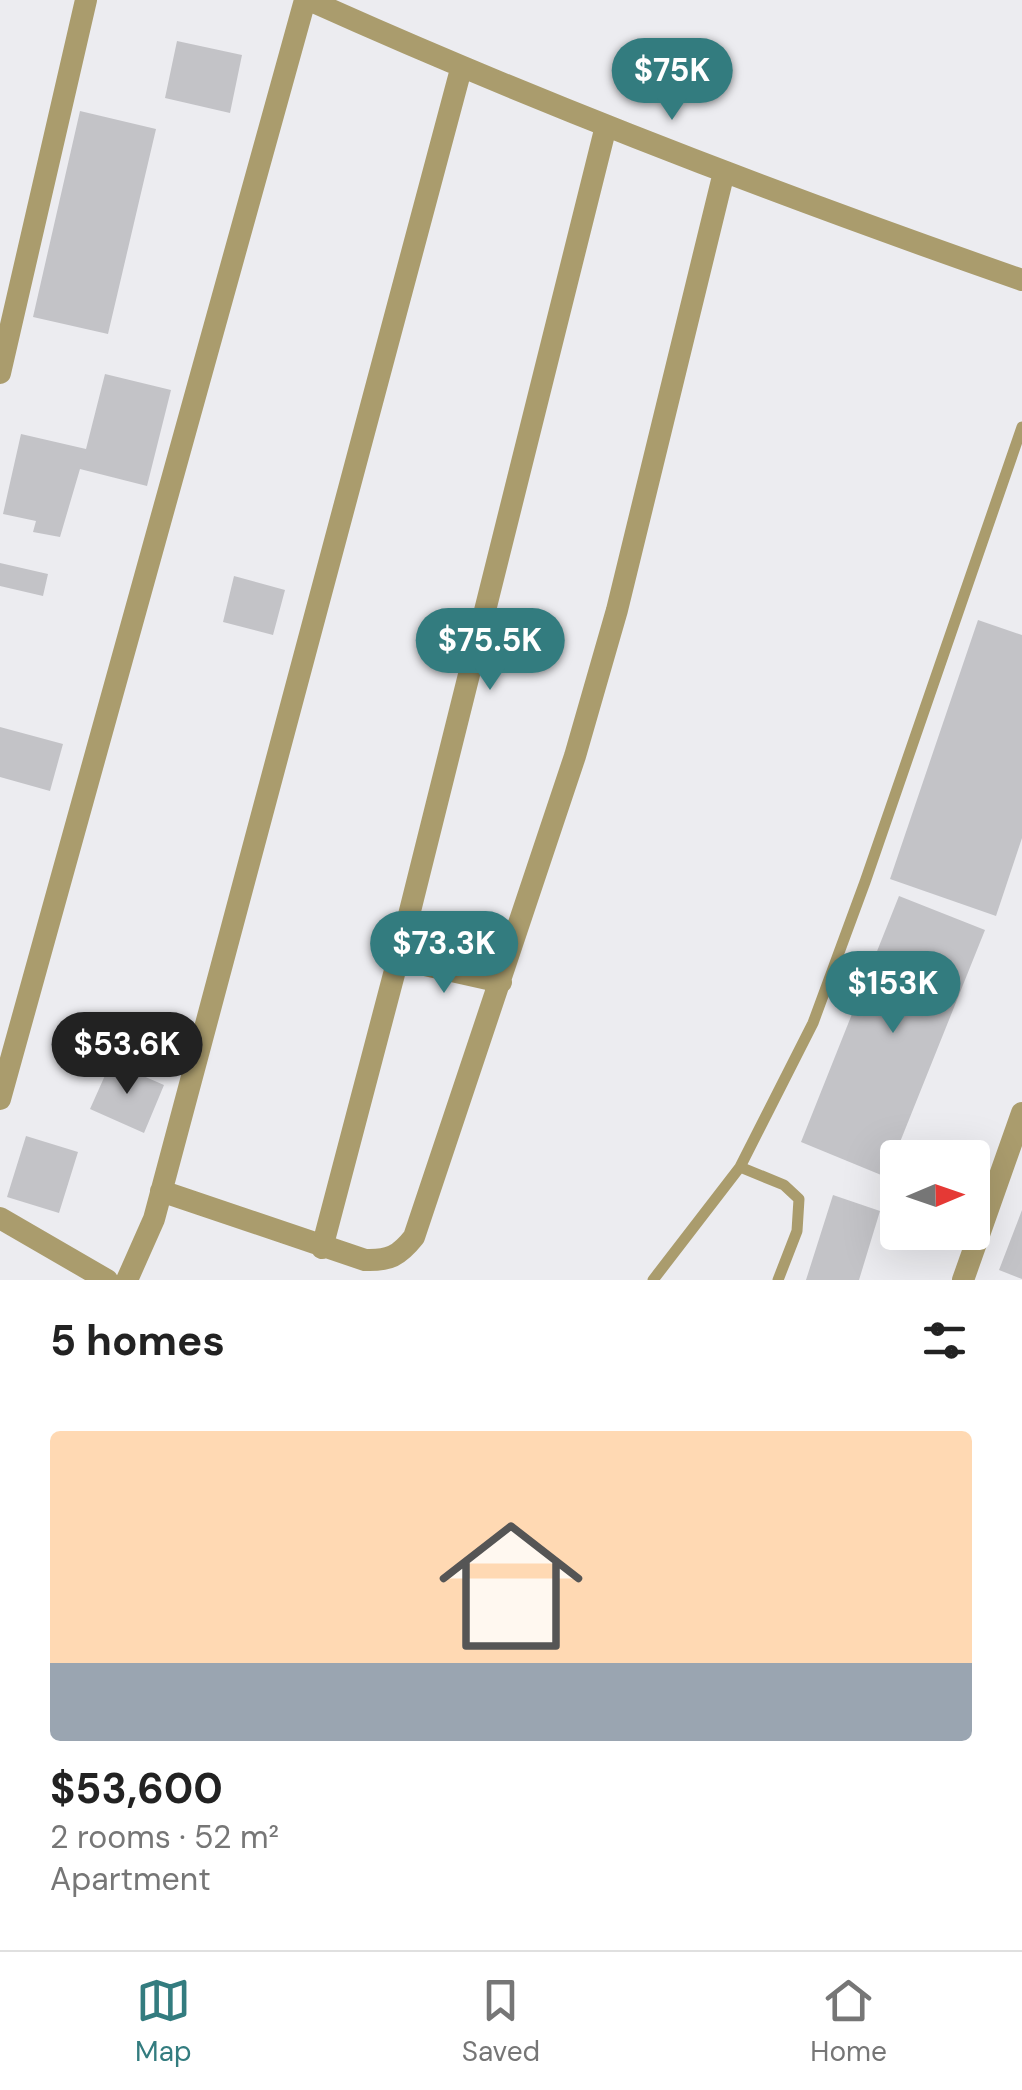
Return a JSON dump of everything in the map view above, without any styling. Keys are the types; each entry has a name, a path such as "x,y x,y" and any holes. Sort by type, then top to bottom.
{"street":[{"path":"0,373 86,0"},
{"path":"0,1099 307,0 461,69 606,126 829,213 1022,280"},
{"path":"127,1280 154,1219 461,69"},
{"path":"322,1248 606,126"},
{"path":"161,1191 364,1260 383,1261 400,1255 414,1237 575,756 618,610 724,172"},
{"path":"398,959 501,982"},
{"path":"963,1280 1022,1113"},
{"path":"0,1218 107,1280"}],"lane":[{"path":"653,1280 740,1167 820,1006 1022,427"},
{"path":"740,1167 784,1184 799,1199 797,1231 778,1280"}],"building":[{"path":"177,41 242,55 230,113 165,98"},
{"path":"80,111 156,129 108,334 33,317"},
{"path":"105,374 171,390 147,486 80,469 60,537 33,532 36,521 3,514 21,434 86,449"},
{"path":"0,563 48,574 43,596 0,586"},
{"path":"234,576 285,590 273,635 223,622"},
{"path":"978,620 1022,635 1022,838 996,916 890,879"},
{"path":"0,727 63,744 50,791 0,777"},
{"path":"899,896 985,930 901,1140 880,1140 880,1175 801,1142"},
{"path":"111,1062 164,1085 144,1133 90,1109"},
{"path":"26,1136 78,1152 59,1213 7,1197"},
{"path":"833,1195 880,1211 859,1280 806,1280"},
{"path":"1022,1210 1022,1279 999,1270"}]}
